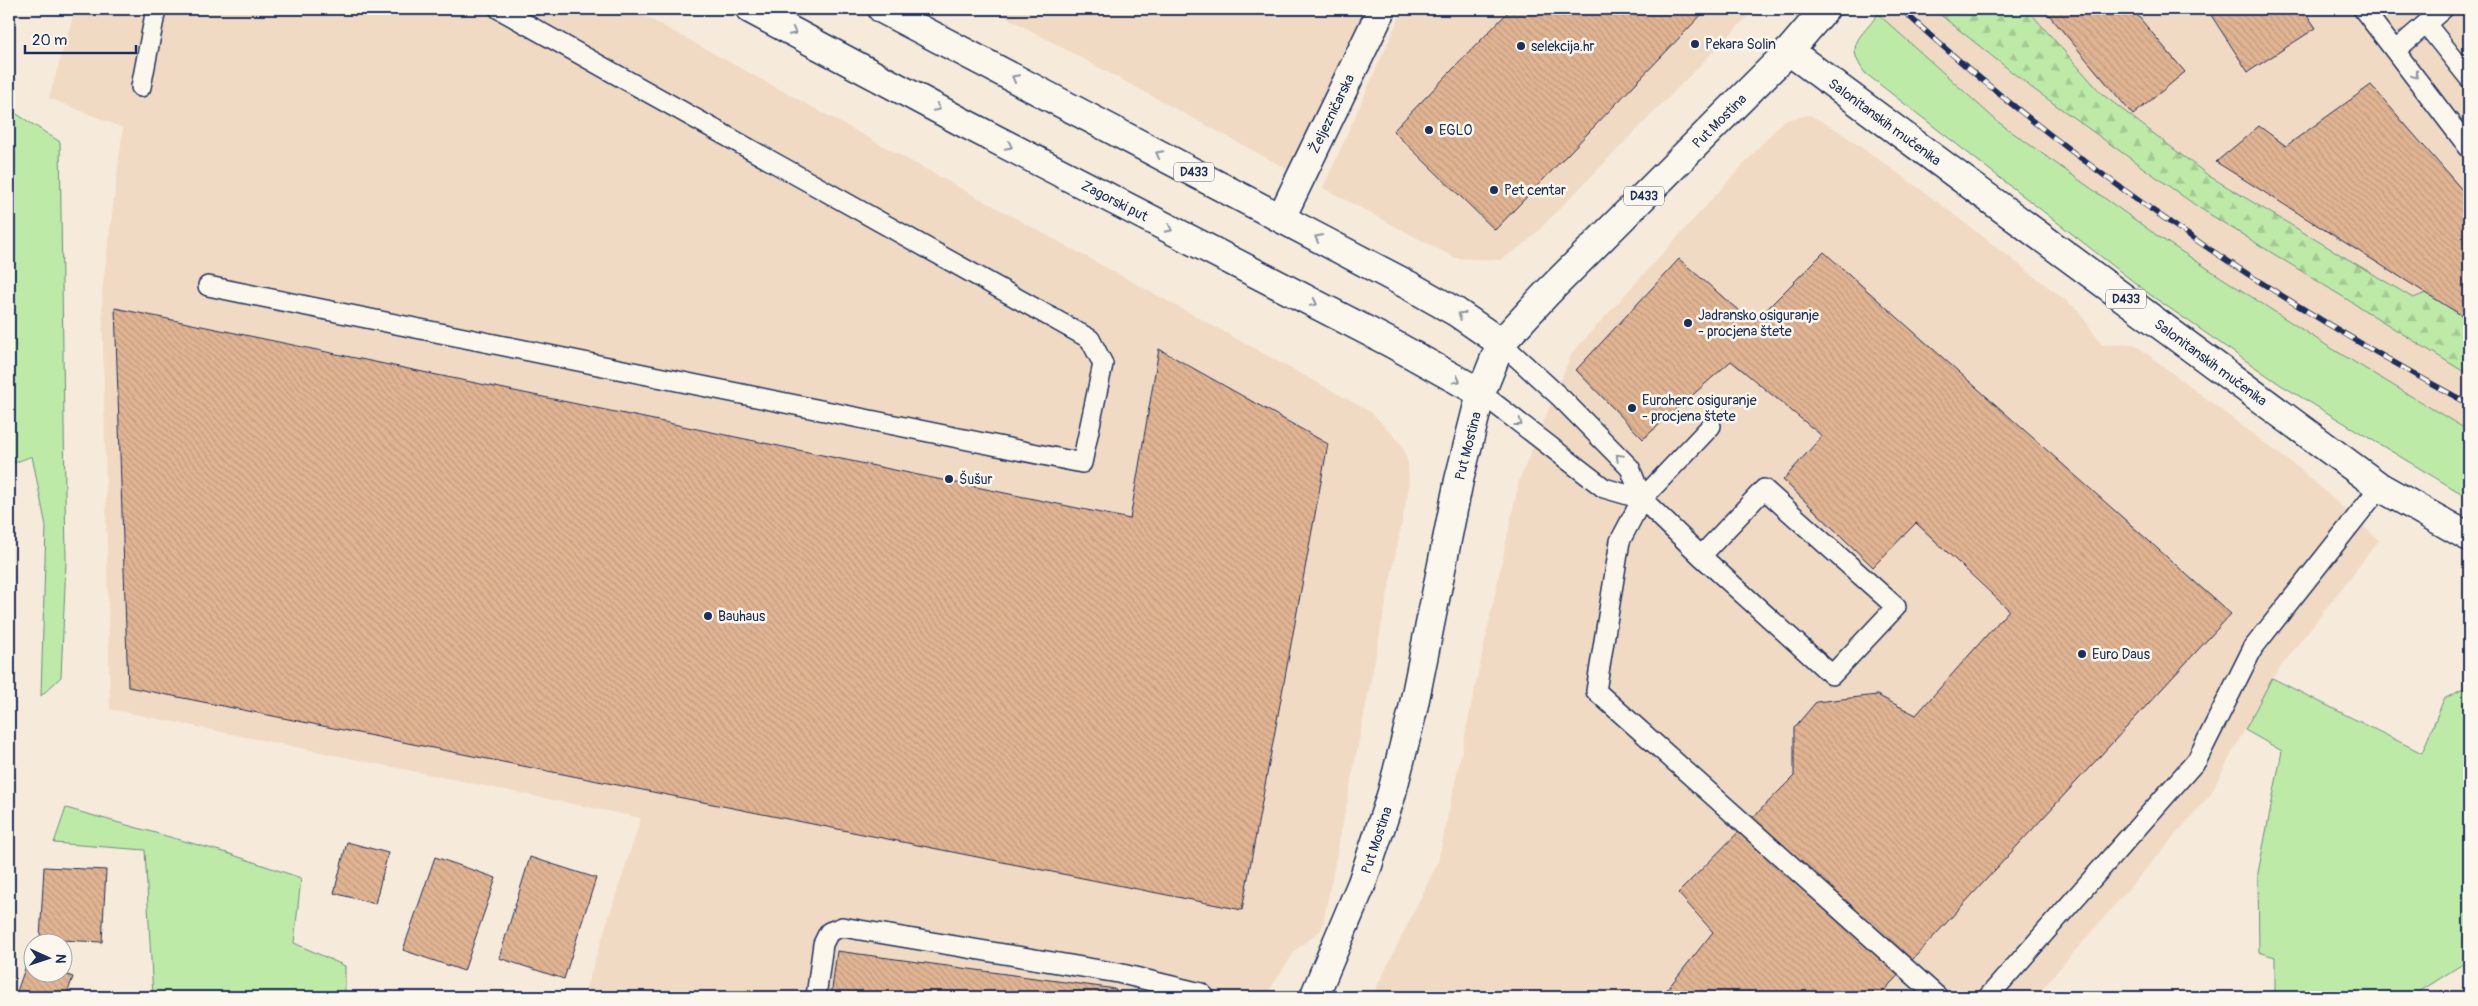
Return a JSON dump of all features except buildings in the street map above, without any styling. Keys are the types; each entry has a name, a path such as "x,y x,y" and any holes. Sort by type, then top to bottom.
{"main road":[{"name":"Zagorski put","path":"750,9 966,124 1391,343 1481,393"},
{"name":"D433","path":"882,9 1282,218 1456,312 1501,343"},
{"name":"Željezničarska","path":"1282,218 1382,9"},
{"name":"Put Mostina","path":"1314,997 1362,883 1392,796 1412,714 1459,480 1481,393 1501,343 1547,293 1789,51 1825,9"},
{"name":"Salonitanskih mučenika","path":"1789,51 2380,487 2469,537"}],"lane":[{"path":"141,87 156,9"},
{"path":"208,286 1082,463 1103,364 1090,339 499,9"},
{"path":"2363,9 2469,148"},
{"path":"2396,50 2443,9"},
{"path":"2426,24 2469,78"},
{"path":"1501,343 1561,398 1630,468 1642,499 1701,556 1832,675 1896,607 1764,489 1701,556"},
{"path":"1481,393 1604,488 1642,499"},
{"path":"1711,426 1642,499 1620,541 1596,691 1938,997"},
{"path":"1988,997 2197,760 2253,648 2380,487"},
{"path":"816,997 822,944 829,932 842,927 1118,973 1201,993 1205,997"}],"shaded area":[{"path":"75,9 632,9 1371,412 1402,445 1408,463 1409,486 1322,929 1295,951 1265,997 583,997 641,818 110,709 102,292 123,128 49,98"},
{"path":"991,9 1371,9 1291,171"},
{"path":"1403,9 1755,9 1527,242 1500,260 1455,258 1323,188"},
{"path":"1872,9 1933,9 2032,88 2198,207 2469,375 2469,431 2326,345 2159,237 1998,122"},
{"path":"2027,9 2469,9 2469,315 2432,291 2413,298 2209,176 2102,94"},
{"name":"Euro Daus","path":"1810,115 1837,130 1927,194 2078,310 2102,345 2134,344 2302,471 2379,540 2272,678 2210,795 2035,997 1372,997 1438,862 1519,481 1572,353 1784,120"}],"green space":[{"path":"1933,9 2027,9 2102,94 2209,176 2413,298 2432,291 2469,315 2469,375 2198,207 2032,88"},
{"path":"1878,14 1998,122 2159,237 2326,345 2469,431 2469,498 2281,385 2152,296 1865,73 1859,63 1855,48 1860,36"},
{"path":"9,109 60,142 66,562 61,677 41,696 46,526 32,456 9,465"},
{"path":"2272,678 2422,753 2444,699 2469,686 2469,960 2411,997 2275,997 2275,957 2259,952 2258,873 2282,751 2245,730"},
{"path":"66,808 227,853 301,878 294,943 345,966 345,997 153,997 145,850 54,843"}],"railway":[{"path":"1901,9 2033,121 2102,174 2173,224 2319,318 2469,404"}],"place":[{"name":"Pekara Solin","path":"1695,44"},
{"name":"selekcija.hr","path":"1521,46"},
{"name":"EGLO","path":"1429,130"},
{"name":"Pet centar","path":"1494,190"},
{"name":"Jadransko osiguranje - procjena štete","path":"1688,323"},
{"name":"Euroherc osiguranje - procjena štete","path":"1632,408"},
{"name":"Šušur","path":"949,479"},
{"name":"Bauhaus","path":"708,616"},
{"name":"Euro Daus","path":"2082,654"}]}
